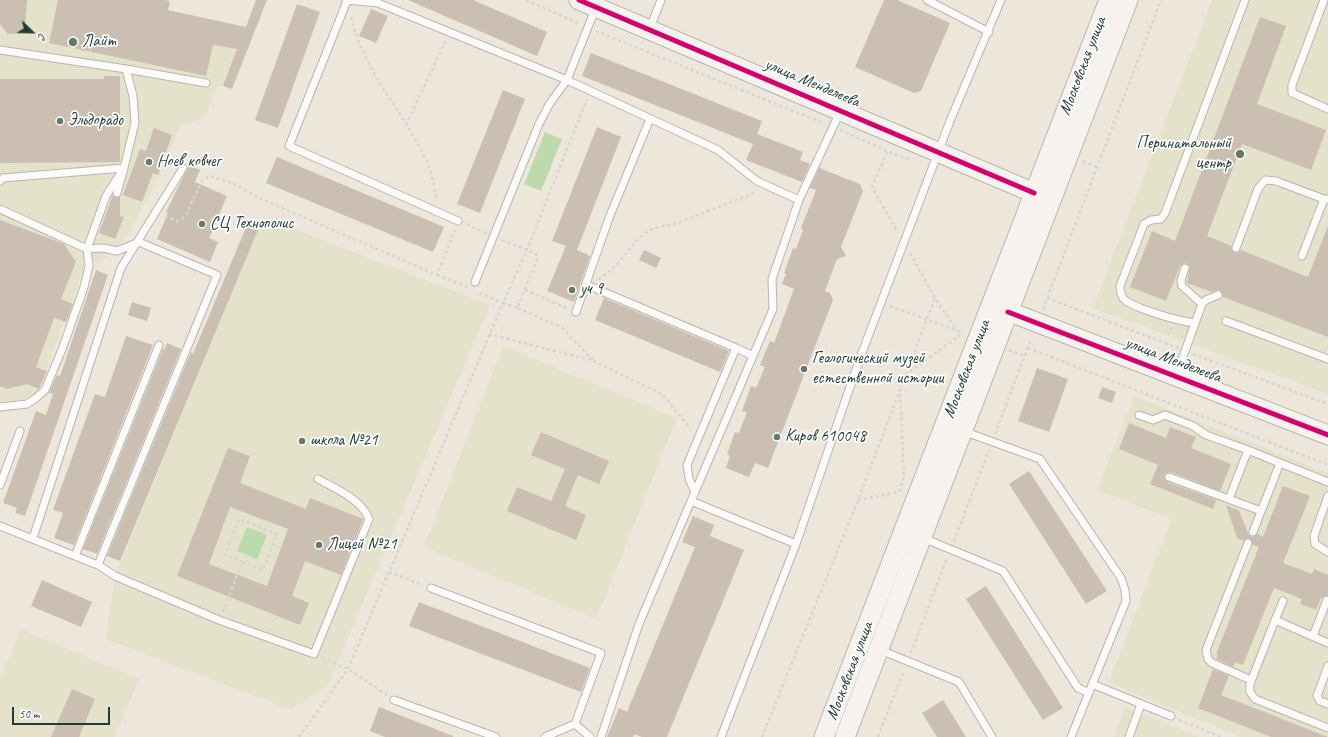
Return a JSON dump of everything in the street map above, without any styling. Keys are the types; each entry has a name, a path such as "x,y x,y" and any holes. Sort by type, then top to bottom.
{"main road":[{"name":"Московская улица","path":"1043,197 1109,0"},
{"name":"Московская улица","path":"824,737 1000,308 1043,197 1128,0"},
{"name":"улица Менделеева","path":"588,3 841,110 935,160 1043,197"},
{"name":"улица Менделеева","path":"1000,308 1327,432"},
{"name":"Московская улица","path":"845,737 963,431 1000,308"}],"lane":[{"path":"458,221 289,146 347,0 378,3 567,80 718,150 757,181 799,200"},
{"path":"650,28 661,0"},
{"path":"927,0 989,32"},
{"path":"721,737 796,544 860,358 881,302 950,121 989,32 1001,0"},
{"path":"1194,323 1177,320 1134,305 1125,300 1121,294 1120,286 1144,224 1150,220 1161,219 1165,213 1245,0"},
{"path":"1324,0 1292,85 1292,93 1298,97 1328,109"},
{"path":"475,282 539,124 550,102 567,80 588,28 588,3"},
{"path":"0,50 206,83"},
{"path":"117,193 134,123 133,96 126,69"},
{"path":"601,737 639,624 773,309 772,279 799,200 834,128 841,110"},
{"path":"576,312 587,285 609,218 650,119"},
{"path":"0,181 3,178 124,168"},
{"path":"0,407 13,407 27,404 44,390 63,347 84,287 89,266 87,249 106,196 124,168"},
{"path":"33,538 121,268 139,242 183,168"},
{"path":"1236,248 1258,189 1265,180 1276,182 1326,199 1302,256"},
{"path":"0,209 87,249 103,248 117,251 139,242 217,275 98,565"},
{"path":"1185,268 1181,280 1182,286 1202,304"},
{"path":"587,285 754,356"},
{"path":"1176,376 1202,304 1206,300 1218,295"},
{"path":"1226,321 1328,359"},
{"path":"75,556 159,345"},
{"path":"695,492 689,479 687,465 736,348"},
{"path":"1139,415 1153,420 1165,415 1192,426 1206,434 1328,482"},
{"path":"0,484 20,431"},
{"path":"963,431 1040,459 1121,578 1125,590 1126,601 1071,737"},
{"path":"1229,499 1248,450"},
{"path":"1253,532 1280,463"},
{"path":"1169,477 1261,511"},
{"path":"0,526 98,565 115,576 220,620 314,654 369,518 365,509 356,501 318,479"},
{"path":"1328,496 1314,536 1315,544 1328,552"},
{"path":"691,501 796,544"},
{"path":"922,538 1004,571 1078,688 1089,693"},
{"path":"1248,543 1206,650 1208,659 1212,664 1251,680"},
{"path":"431,588 602,653 575,724 545,737"},
{"path":"1283,600 1251,680 1250,692 1255,699 1328,728"},
{"path":"1313,636 1327,600"},
{"path":"1275,620 1328,643"},
{"path":"879,650 959,682 992,737"},
{"path":"1328,666 1317,696 1320,701 1328,704"},
{"path":"1092,684 1171,716"},
{"path":"394,700 496,737"},
{"path":"1129,737 1142,704"},
{"path":"575,724 590,737"}],"path":[{"path":"347,0 356,36 367,62 406,125 426,161 440,213"},
{"path":"526,0 588,28 887,151 935,160"},
{"path":"1042,309 1161,0"},
{"path":"406,125 450,32"},
{"path":"299,737 348,669 489,334 527,250 590,91"},
{"path":"887,151 872,187 935,298 957,331"},
{"path":"1078,160 1097,167"},
{"path":"156,212 176,220 180,220 185,217 202,181 210,176 235,184 259,198 561,327 594,361"},
{"path":"587,285 615,268 634,242 645,233 659,225 672,225 770,187"},
{"path":"437,275 458,221 535,253 537,260 517,308"},
{"path":"525,290 576,312"},
{"path":"762,737 858,500 935,298"},
{"path":"881,302 970,336"},
{"path":"905,375 963,333"},
{"path":"489,334 594,361 662,394 698,437"},
{"path":"878,737 1031,339"},
{"path":"1028,348 1328,465"},
{"path":"1006,349 1025,356"},
{"path":"858,500 899,492 904,477 900,387"},
{"path":"239,519 277,534 262,570 242,562 225,555 239,519"},
{"path":"220,620 242,562"},
{"path":"389,572 431,588"},
{"path":"314,654 348,669 394,700"},
{"path":"1171,716 1221,737"}],"shaded area":[{"path":"0,0 70,0 246,27 223,86 217,87 204,119 181,125 154,186 126,238 99,264 87,261 38,392 22,400 0,402"},
{"name":"Перинатальный центр","path":"1212,0 1328,0 1328,394 1093,308"},
{"name":"школа №21","path":"263,217 490,305 327,687 291,710 106,639 115,576"},
{"path":"503,346 677,418 596,619 424,547"},
{"path":"1134,396 1328,473 1328,737 1241,737 1109,683 1171,519 1097,490"},
{"path":"21,629 139,679 115,737 0,737 0,678"},
{"path":"1125,707 1199,737 1113,737"}],"green space":[{"path":"545,132 562,139 541,191 524,184"},
{"path":"247,527 267,535 257,559 237,551"}],"building":[{"path":"0,0 27,0 25,33 8,34 0,24"},
{"path":"58,0 164,0 170,1 168,10 246,27 256,0 267,0 232,89 223,86 237,49 213,45 206,76 49,43"},
{"path":"408,0 473,0 547,32 537,56"},
{"path":"884,0 897,0 950,23 921,91 914,93 855,67"},
{"path":"297,4 320,12 278,128 255,120"},
{"path":"371,9 388,16 376,43 359,36"},
{"path":"1260,17 1286,26 1257,104 1326,130 1311,170 1242,144 1207,236 1231,246 1234,252 1237,253 1241,250 1308,277 1328,226 1328,337 1223,297 1219,290 1212,292 1187,283 1190,267 1186,263 1180,266 1166,301 1130,287 1152,231 1175,241"},
{"path":"591,53 762,121 757,134 803,152 800,160 810,164 802,182 746,160 753,144 582,76"},
{"name":"Эльдорадо","path":"104,76 120,76 120,162 0,163 0,79 104,79"},
{"path":"503,90 525,99 480,213 457,204"},
{"path":"597,127 621,137 577,250 590,256 574,302 547,291 566,246 552,241"},
{"name":"Ноев ковчег","path":"154,128 172,135 158,175 153,173 142,202 123,195 140,149 146,151"},
{"path":"277,157 444,227 433,252 266,183"},
{"name":"СЦ Технополис","path":"189,165 200,170 195,182 227,196 209,238 218,242 210,262 157,239 168,213 166,212"},
{"path":"819,168 860,184 863,191 841,247 846,256 837,259 825,291 830,293 833,300 768,468 755,463 749,477 726,468 730,456 727,454 735,432 739,433 747,412 742,411 751,386 756,388 765,367 760,365 770,341 774,343 794,289 782,284 786,274 784,273 793,248 796,249 803,230 801,228 816,190 810,188"},
{"path":"113,195 116,198 120,197 120,216 124,217 115,239 99,233"},
{"path":"0,220 64,244 76,262 61,299 73,304 66,322 54,318 36,367 47,371 39,389 27,384 7,389 0,386"},
{"path":"247,225 258,230 120,561 107,556 191,352 193,354"},
{"path":"644,250 661,258 656,268 639,260"},
{"path":"96,270 108,275 25,516 15,513 17,508 3,503 36,411 46,415 53,394 49,393 57,375 60,376"},
{"path":"604,298 729,351 720,372 595,320"},
{"path":"132,302 151,308 147,321 128,315"},
{"path":"126,336 153,345 74,545 54,538 63,513 53,510 95,394 105,397"},
{"path":"167,343 181,349 97,554 83,549 163,349 165,349"},
{"path":"1037,368 1068,379 1049,432 1018,421"},
{"path":"1102,387 1116,392 1112,403 1098,398"},
{"path":"1129,423 1166,438 1170,427 1196,437 1191,448 1231,464 1220,491 1171,472 1164,475 1167,482 1216,500 1213,509 1150,484 1158,465 1119,449"},
{"path":"541,432 609,461 599,484 578,475 565,506 586,515 576,540 507,511 517,487 551,501 565,469 531,455"},
{"name":"Лицей №21","path":"228,448 250,456 240,483 306,509 310,498 363,519 341,575 305,561 292,596 309,603 300,625 177,576","holes":["230,507 288,529 267,586 209,564"]},
{"path":"1029,471 1107,591 1086,604 1009,484"},
{"path":"1283,486 1310,496 1283,563 1312,574 1314,569 1328,575 1328,595 1321,598 1316,610 1300,604 1302,599 1274,588 1243,665 1235,662 1233,667 1216,659 1218,655 1216,654 1259,547 1253,545 1250,539 1247,538 1244,541 1237,538 1226,505 1239,511 1249,535 1253,537 1257,534 1263,537"},
{"path":"693,516 714,525 710,536 744,550 667,737 642,737 634,734 633,737 607,737 619,708 627,712 695,547 682,542"},
{"path":"42,580 92,602 81,627 31,606"},
{"path":"986,586 1063,708 1043,720 966,599"},
{"path":"419,602 590,668 581,692 409,626"},
{"path":"1213,669 1229,676 1221,695 1328,737 1271,737 1198,708"},
{"path":"72,689 95,699 79,737 51,737"},
{"path":"943,700 966,737 937,737 922,713"},
{"path":"379,707 453,737 385,737 370,731"}],"cycle path":[{"path":"579,0 1034,193"},
{"path":"1008,312 1328,435"}],"place":[{"name":"Лайт","path":"73,42"},
{"name":"Эльдорадо","path":"60,121"},
{"name":"Перинатальный центр","path":"1240,154"},
{"name":"Ноев ковчег","path":"149,162"},
{"name":"СЦ Технополис","path":"202,224"},
{"name":"уч 9","path":"572,290"},
{"name":"Геологический музей естественной истории","path":"804,369"},
{"name":"Киров 610048","path":"777,437"},
{"name":"школа №21","path":"302,441"},
{"name":"Лицей №21","path":"319,545"}]}
